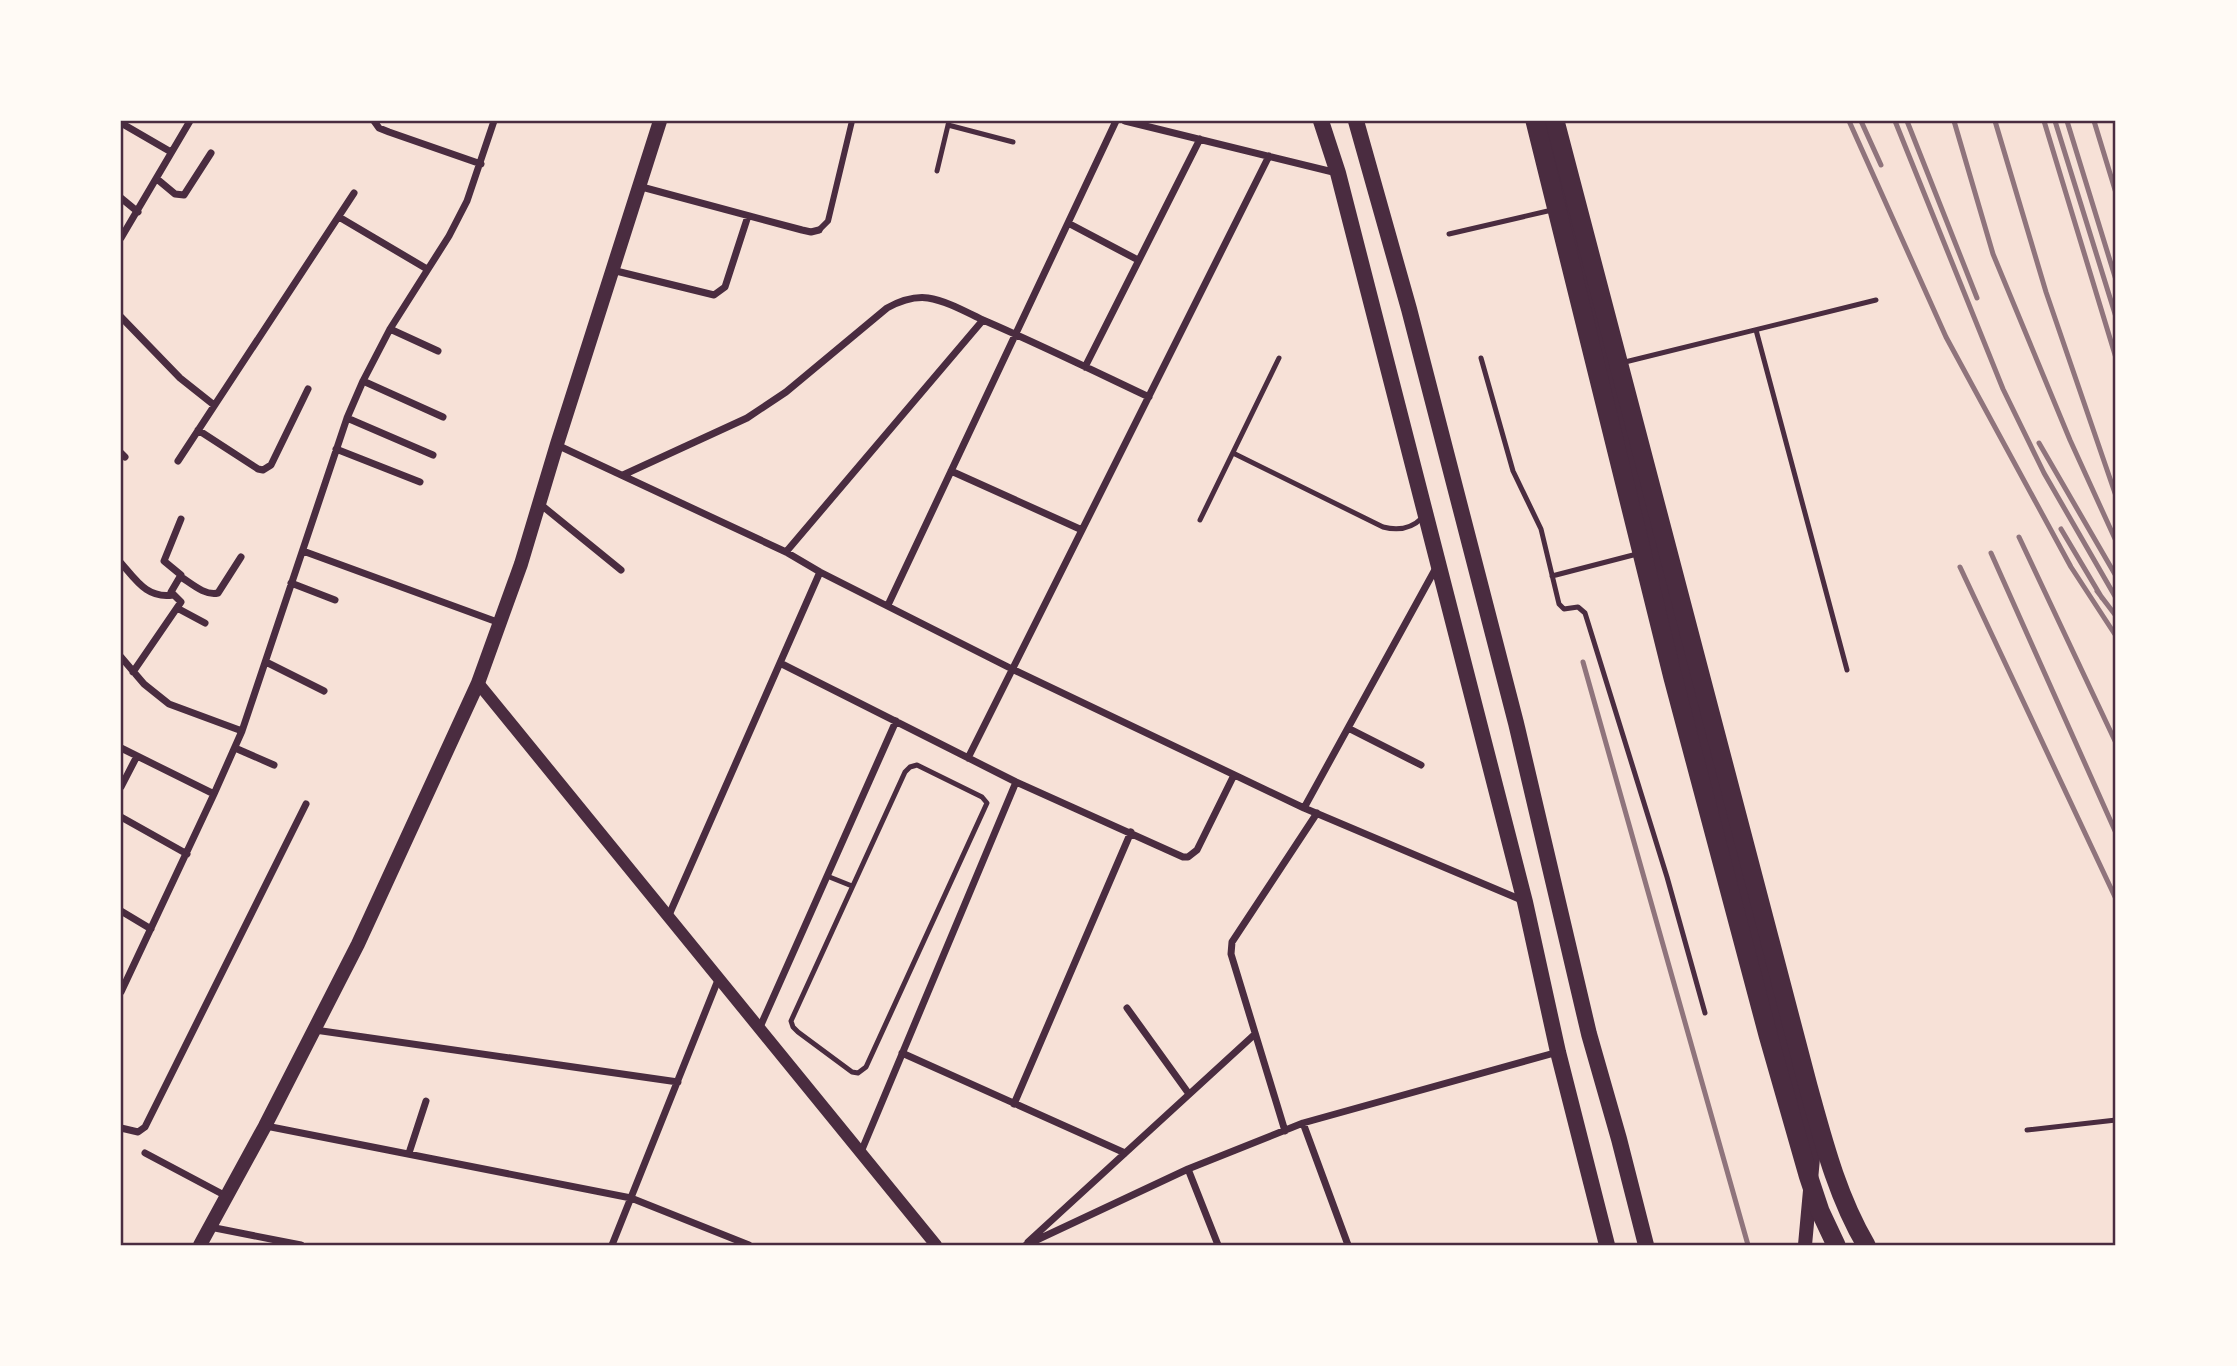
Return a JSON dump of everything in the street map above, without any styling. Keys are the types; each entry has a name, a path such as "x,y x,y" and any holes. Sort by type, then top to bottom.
{"highway":[{"path":"1535,121 1673,678 1768,1035 1808,1175 1820,1211 1836,1245"},
{"path":"1555,121 1822,1138 1843,1197 1866,1245"},
{"path":"1711,762 1712,791 1808,1154 1846,1245"}],"main road":[{"path":"200,1245 315,1030 399,858 478,683 540,505 660,121"},
{"path":"1321,121 1338,173 1439,562 1525,902 1558,1052 1607,1245"},
{"path":"1356,121 1409,309 1516,723 1589,1034 1646,1245"},
{"path":"1546,121 1655,549 1812,1142 1805,1245"}],"street":[{"path":"121,238 190,121"},
{"path":"373,121 379,128 389,132 481,164"},
{"path":"121,992 125,974 151,929 242,731 347,418 390,329 449,236 467,201 494,121"},
{"path":"638,186 802,230 819,230 828,221 852,121"},
{"path":"888,605 1116,121"},
{"path":"1125,121 1338,173"},
{"path":"121,123 170,152"},
{"path":"1085,367 1200,139"},
{"path":"157,180 175,194 184,195 211,153"},
{"path":"968,758 1269,156"},
{"path":"178,461 354,193"},
{"path":"121,198 138,212"},
{"path":"612,270 718,294 725,287 748,216"},
{"path":"339,217 427,270"},
{"path":"1068,223 1139,260"},
{"path":"623,475 747,418 786,392 887,308 914,298 929,298 1017,334 1149,397"},
{"path":"121,317 180,378 214,405"},
{"path":"786,552 983,320"},
{"path":"390,329 438,351"},
{"path":"363,382 443,417"},
{"path":"198,430 258,469 267,468 271,465 308,389"},
{"path":"347,418 433,455"},
{"path":"557,444 786,552 820,572 1012,669 1234,775 1304,808 1525,902"},
{"path":"336,449 420,482"},
{"path":"951,471 1082,530"},
{"path":"540,505 621,570"},
{"path":"181,519 164,561 181,577 206,592 218,593 241,556"},
{"path":"303,551 500,624"},
{"path":"1304,808 1439,562"},
{"path":"121,564 146,591 154,595 173,595 181,601 133,671"},
{"path":"669,915 820,572"},
{"path":"173,595 171,592 181,577"},
{"path":"291,583 335,600"},
{"path":"177,608 205,623"},
{"path":"121,657 169,704 242,731"},
{"path":"266,662 324,691"},
{"path":"780,663 1016,782 1131,831 1183,857 1197,850 1234,775"},
{"path":"478,683 936,1245"},
{"path":"760,1027 896,721"},
{"path":"1348,728 1421,765"},
{"path":"121,748 214,794"},
{"path":"235,748 274,765"},
{"path":"121,787 137,756"},
{"path":"861,1152 1016,782"},
{"path":"121,1128 138,1132 145,1127 306,804"},
{"path":"1285,1131 1231,954 1232,942 1317,813"},
{"path":"121,817 187,854"},
{"path":"1014,1104 1131,831"},
{"path":"121,911 151,929"},
{"path":"612,1245 718,979"},
{"path":"1127,1008 1189,1094"},
{"path":"315,1030 678,1082"},
{"path":"1025,1245 1255,1034"},
{"path":"1025,1245 1188,1169 1303,1124 1558,1052"},
{"path":"902,1054 1125,1153"},
{"path":"409,1153 426,1101"},
{"path":"1303,1124 1348,1245"},
{"path":"265,1126 631,1198 749,1245"},
{"path":"145,1153 227,1196"},
{"path":"1188,1169 1218,1245"},
{"path":"210,1227 301,1245"}],"lane":[{"path":"937,171 949,123 1013,142"},
{"path":"1449,234 1567,206"},
{"path":"1609,366 1876,300"},
{"path":"1756,330 1847,670"},
{"path":"1200,520 1279,358"},
{"path":"1481,358 1513,471 1538,520 1561,607 1578,607 1585,613 1667,877 1705,1013"},
{"path":"1233,453 1383,527 1394,530 1406,528 1418,523 1426,514"},
{"path":"1552,576 1655,549"},
{"path":"910,767 924,767 985,799 985,807 866,1067 858,1073 852,1072 798,1032 791,1021 852,886 905,772 910,767"},
{"path":"827,876 852,886"},
{"path":"2027,1130 2116,1120"}],"railway":[{"path":"1849,121 1946,337 2071,567 2116,636"},
{"path":"1861,121 1881,165"},
{"path":"1895,121 2003,389 2044,473 2116,598"},
{"path":"1907,121 1977,298"},
{"path":"1954,121 1993,254 2070,440 2116,541"},
{"path":"1995,121 2046,292 2116,496"},
{"path":"2044,121 2116,358"},
{"path":"2055,121 2116,317"},
{"path":"2067,121 2116,280"},
{"path":"2094,121 2116,193"},
{"path":"2039,443 2116,576"},
{"path":"2061,529 2102,598"},
{"path":"2019,537 2116,743"},
{"path":"1991,553 2116,833"},
{"path":"1960,567 2116,899"},
{"path":"2097,591 2116,616"},
{"path":"1583,662 1748,1245"}]}
